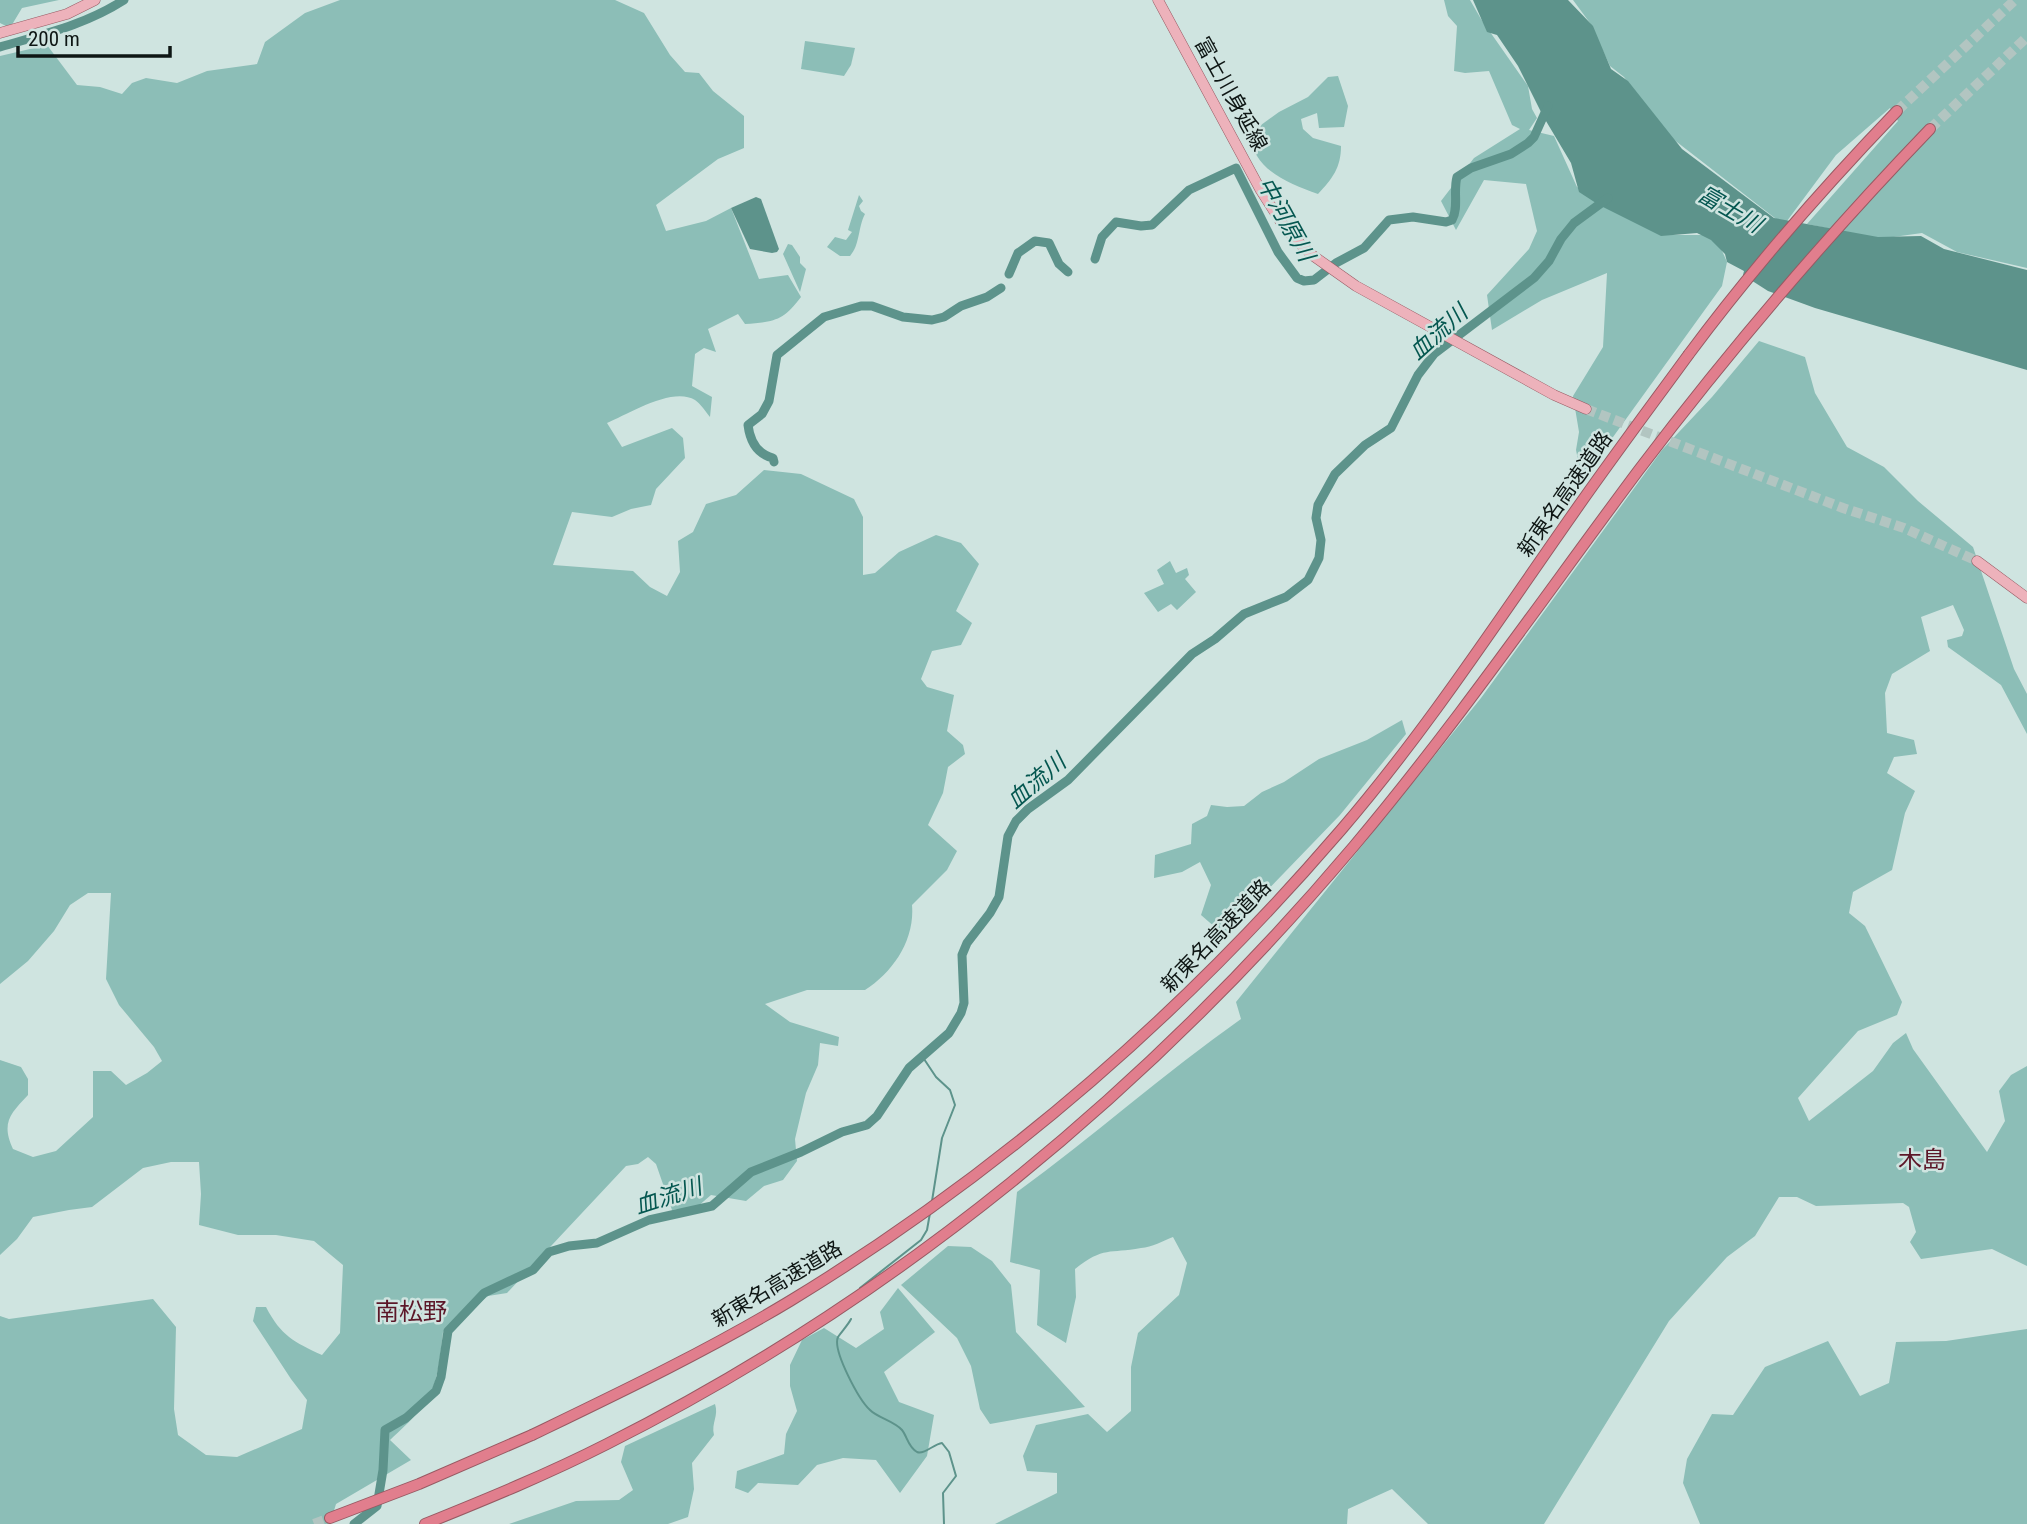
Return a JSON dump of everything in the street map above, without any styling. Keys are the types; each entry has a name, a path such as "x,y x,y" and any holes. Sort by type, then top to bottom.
{"highway":[{"name":"新東名高速道路","path":"330,1518 419,1484 532,1435 718,1342 788,1301 853,1260 971,1177 1023,1137 1159,1022 1291,887 1343,828 1464,672 1689,354 1789,229 1897,111"},
{"name":"新東名高速道路","path":"425,1524 551,1471 713,1387 830,1314 986,1202 1082,1124 1222,990 1353,848 1484,682 1641,468 1738,345 1835,231 1930,129"}],"main road":[{"path":"0,33 68,14 95,0"},
{"name":"富士川身延線","path":"1158,0 1260,189 1294,238 1328,268 1555,395 1586,409"},
{"path":"1977,561 2027,598"}],"shaded area":[{"path":"0,0 59,0 22,8 10,28 0,23"},
{"path":"340,0 615,0 644,13 670,55 685,72 699,73 713,91 744,116 744,148 718,159 656,205 666,231 706,221 731,208 759,279 788,275 801,297 789,311 777,319 745,324 738,314 708,329 716,352 704,348 695,354 692,386 712,397 710,417 695,400 675,396 651,403 607,423 622,447 672,428 683,438 685,458 656,489 651,505 612,517 572,512 553,565 633,571 650,587 667,596 680,572 678,541 693,532 706,504 736,495 764,470 801,474 854,499 863,517 863,575 875,573 899,552 936,535 961,543 979,564 956,611 972,623 961,645 932,651 921,679 927,687 954,695 947,731 963,745 965,754 948,767 943,793 928,825 957,851 947,870 912,905 906,943 893,964 875,983 865,990 807,990 765,1004 790,1022 839,1037 838,1046 820,1043 818,1065 806,1093 795,1139 797,1161 783,1180 764,1186 746,1201 711,1195 697,1207 672,1210 656,1164 648,1157 638,1164 626,1166 507,1293 488,1296 443,1332 431,1393 425,1404 390,1440 411,1460 336,1504 330,1524 0,1524 0,1316 9,1319 153,1299 176,1327 174,1409 178,1435 206,1455 237,1457 302,1429 307,1400 253,1321 256,1307 266,1307 283,1332 322,1355 340,1333 343,1265 314,1241 276,1235 238,1235 199,1225 199,1162 171,1162 143,1168 92,1207 33,1217 17,1239 0,1255 0,1060 21,1067 28,1079 28,1095 9,1119 8,1132 13,1149 33,1157 56,1151 93,1117 93,1071 111,1071 126,1085 162,1061 154,1047 119,1005 106,979 111,893 88,893 70,905 54,931 28,961 0,984 0,56 47,45 77,85 100,87 122,94 132,83 146,78 177,83 207,71 257,64 265,42 305,13"},
{"path":"1444,0 1470,0 1528,86 1532,109 1537,118 1529,130 1554,136 1577,187 1668,235 1715,235 1727,262 1722,286 1582,480 1576,450 1579,432 1573,396 1603,347 1607,273 1542,300 1492,330 1487,295 1529,249 1537,231 1526,184 1484,180 1456,230 1441,201 1474,158 1520,129 1512,125 1489,71 1454,71 1457,26 1448,16"},
{"path":"1573,0 2027,0 2027,268 1957,252 1922,233 1879,239 1807,224 1898,121 1890,108 1836,155 1784,225 1673,139 1624,77 1610,66 1590,23"},
{"path":"805,41 855,48 851,65 844,76 801,69"},
{"path":"1338,76 1348,106 1344,127 1319,128 1317,113 1301,119 1303,129 1313,138 1341,146 1335,173 1318,194 1283,179 1264,165 1252,146 1250,133 1279,112 1308,97 1328,77"},
{"path":"859,195 863,201 859,206 865,214 857,241 850,256 840,256 827,247 835,237 846,240 852,232 848,230"},
{"path":"788,244 792,245 800,257 800,263 806,269 800,292 783,254"},
{"path":"1759,341 1805,357 1815,393 1847,447 1884,467 1918,501 1973,547 2014,669 2027,694 2027,734 2001,685 1948,647 1947,640 1962,636 1964,630 1953,605 1921,617 1930,651 1892,674 1885,693 1887,733 1914,740 1917,754 1894,757 1887,773 1915,791 1905,813 1892,870 1853,892 1849,913 1865,926 1902,1002 1897,1015 1858,1031 1798,1098 1809,1121 1873,1071 1893,1043 1906,1033 1913,1049 1987,1152 2005,1121 1999,1091 2011,1075 2027,1066 2027,1266 1992,1249 1921,1259 1910,1242 1916,1232 1909,1207 1903,1203 1816,1206 1797,1197 1779,1197 1755,1236 1727,1257 1669,1321 1544,1524 1428,1524 1392,1489 1348,1509 1347,1524 995,1524 1057,1493 1057,1473 1027,1471 1023,1456 1036,1425 1088,1414 1107,1432 1131,1411 1131,1367 1138,1333 1179,1295 1187,1263 1173,1237 1145,1247 1107,1252 1085,1262 1075,1269 1076,1297 1066,1343 1037,1325 1040,1270 1010,1262 1017,1192 1241,1019 1236,1002 1481,698 1662,450 1712,397"},
{"path":"1170,561 1176,573 1187,568 1189,575 1185,579 1196,592 1177,610 1171,604 1158,612 1144,593 1164,584 1157,570"},
{"path":"1402,720 1406,734 1340,815 1224,935 1201,915 1211,885 1200,862 1182,872 1154,878 1155,855 1191,844 1192,824 1207,816 1211,805 1244,806 1262,792 1284,782 1319,759 1367,740"},
{"path":"948,1246 971,1247 992,1261 1011,1285 1016,1332 1085,1407 990,1424 980,1409 971,1366 957,1338 901,1285"},
{"path":"898,1288 935,1332 884,1372 899,1402 934,1415 927,1456 900,1493 876,1460 843,1458 817,1465 798,1485 758,1483 748,1493 735,1488 737,1471 784,1454 786,1434 797,1411 790,1386 790,1365 802,1340 824,1328 856,1348 884,1329 880,1312"},
{"path":"2027,1329 2027,1524 1700,1524 1683,1483 1687,1459 1712,1414 1733,1415 1765,1367 1828,1341 1860,1396 1889,1383 1896,1342 1946,1341"},
{"path":"715,1404 714,1435 692,1463 694,1489 688,1517 668,1524 509,1524 576,1501 619,1500 633,1490 621,1462 625,1446"}],"water":[{"name":"富士川","path":"1473,0 1568,0 1593,26 1611,69 1628,81 1682,149 1774,218 1878,237 1921,236 1944,249 2027,270 2027,370 1815,308 1768,291 1743,275 1744,271 1727,262 1725,254 1711,240 1697,233 1661,236 1579,192 1571,163 1518,66 1497,35 1487,32"},
{"path":"756,197 761,199 779,249 777,252 750,249 731,208"}],"waterway":[{"path":"0,47 79,22 124,0"},
{"name":"中河原川","path":"1095,259 1102,237 1116,222 1152,225 1189,190 1236,168 1278,252 1297,278 1304,281 1314,280 1336,263 1364,248 1389,220 1413,217 1446,222 1452,220 1457,177 1471,168 1511,154 1528,143 1534,137 1548,106"},
{"name":"血流川","path":"354,1524 377,1506 383,1470 385,1430 406,1418 436,1391 441,1377 448,1331 484,1293 533,1270 549,1252 569,1246 597,1243 649,1220 712,1206 751,1172 842,1132 867,1125 877,1116 909,1068 949,1033 961,1013 964,1003 962,955 967,943 999,897 1008,836 1016,821 1068,780 1192,654 1215,639 1244,614 1286,597 1308,580 1319,558 1321,540 1316,518 1318,505 1335,474 1365,445 1391,428 1418,375 1434,354 1534,278 1549,261 1574,223 1608,198"},
{"name":"中河原川","path":"1009,274 1018,253 1035,241 1049,243 1059,264 1068,272"},
{"name":"中河原川","path":"774,462 773,458 755,446 748,425 762,414 769,401 777,355 824,317 861,306 872,306 903,317 932,320 944,317 1001,288"},
{"path":"932,1049 924,1059 936,1077 950,1090 955,1105 942,1138 932,1201"},
{"path":"860,1288 921,1240 927,1230 930,1213"},
{"path":"851,1319 838,1337 837,1343 848,1375 865,1405 873,1413 899,1427 917,1452 942,1443 949,1452 956,1476 943,1493 944,1524"}],"tunnel":[{"path":"1897,111 2015,0"},
{"path":"1930,129 2027,37"},
{"path":"1586,409 1843,508 1904,528 1977,561"},
{"path":"314,1524 330,1518"}],"district":[{"name":"木島","path":"1922,1160"},
{"name":"南松野","path":"411,1312"}]}
